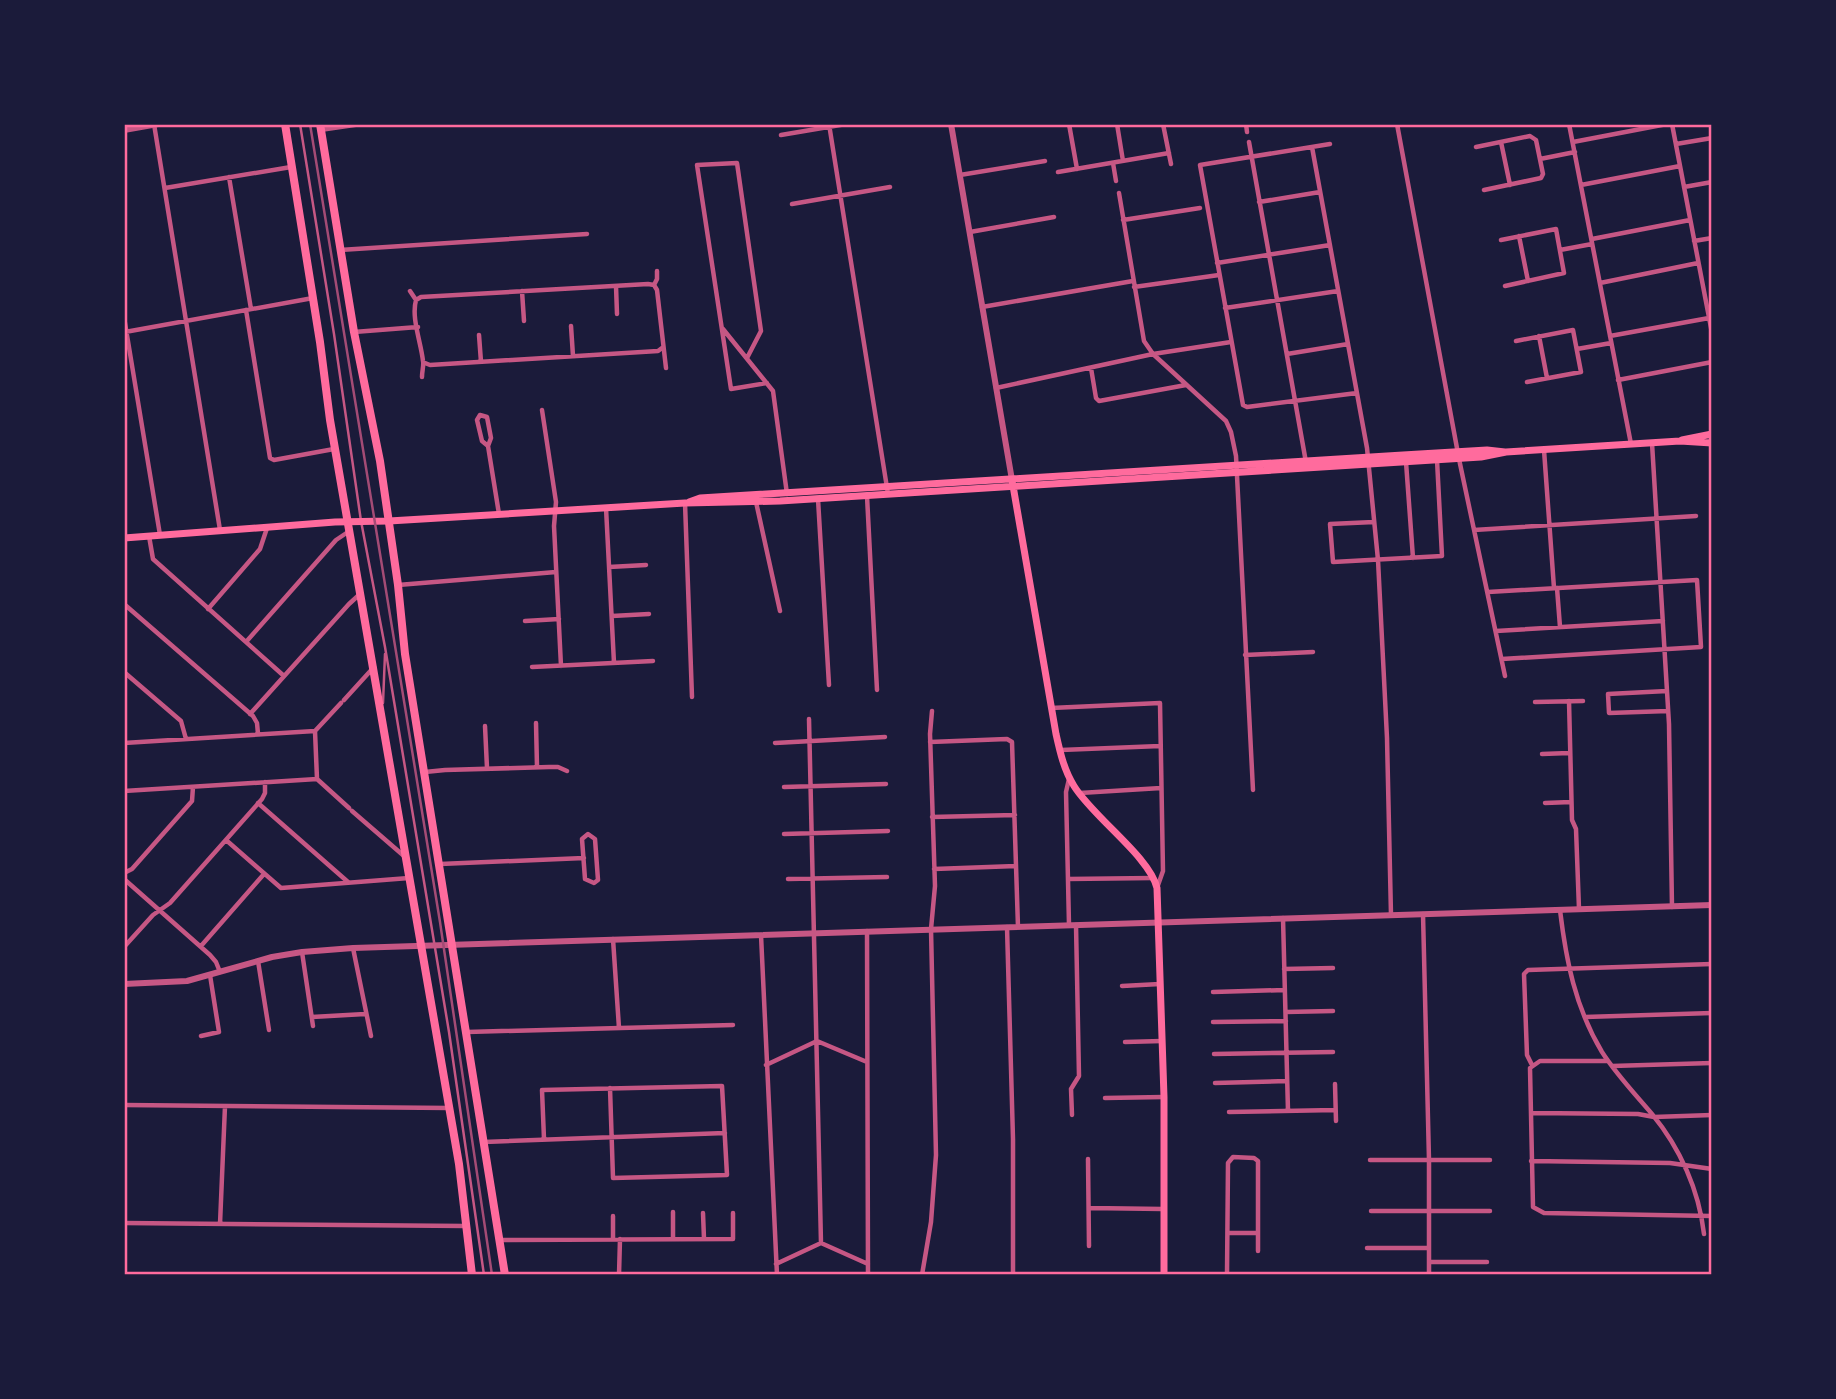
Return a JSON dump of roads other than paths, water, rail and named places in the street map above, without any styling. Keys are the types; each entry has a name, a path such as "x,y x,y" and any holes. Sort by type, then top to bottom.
{"main road":[{"path":"285,124 347,522 450,1108 472,1275"},
{"path":"320,127 389,521 424,773 505,1275"},
{"path":"1680,441 1712,434"},
{"path":"1368,461 1437,460 1487,450 1506,452 1680,441 1712,443"},
{"path":"124,538 347,522 685,503 756,502 787,497 1458,455"},
{"path":"1012,483 1051,708 1060,750 1070,779 1079,794 1147,868 1157,888 1163,1041 1164,1275"},
{"path":"685,503 700,498 818,498 888,491"}],"street":[{"path":"124,130 156,124 220,530"},
{"path":"320,127 361,124"},
{"path":"781,135 846,124"},
{"path":"951,124 1012,483"},
{"path":"1069,124 1077,169"},
{"path":"1117,124 1123,161"},
{"path":"1163,124 1171,164"},
{"path":"1245,124 1247,132"},
{"path":"1397,124 1458,455 1506,676"},
{"path":"1569,124 1631,444"},
{"path":"1573,142 1670,124 1712,333"},
{"path":"829,126 888,491"},
{"path":"1476,147 1534,137 1543,174 1541,178 1484,190"},
{"path":"1676,144 1712,138"},
{"path":"1249,142 1306,465"},
{"path":"1502,142 1510,185"},
{"path":"1330,144 1200,165 1242,403 1247,407 1357,393"},
{"path":"1312,147 1368,461 1378,560 1387,738 1391,915"},
{"path":"1540,159 1575,152"},
{"path":"1058,172 1169,153"},
{"path":"960,175 1045,161"},
{"path":"747,358 761,331 737,163 697,165 731,389 767,383"},
{"path":"1113,163 1116,181"},
{"path":"1581,185 1680,166"},
{"path":"165,188 292,167"},
{"path":"229,177 271,459 335,449"},
{"path":"1684,187 1712,182"},
{"path":"792,204 890,187"},
{"path":"1259,202 1320,192"},
{"path":"1119,193 1143,341 1153,354 1226,422 1232,438 1236,469 1253,790"},
{"path":"1123,220 1200,208"},
{"path":"970,232 1054,217"},
{"path":"1560,250 1690,220"},
{"path":"1501,240 1556,229 1564,273 1505,286"},
{"path":"340,250 587,234"},
{"path":"1519,236 1528,281"},
{"path":"1694,242 1712,238"},
{"path":"1217,263 1330,245"},
{"path":"1600,282 1698,263"},
{"path":"654,285 657,271"},
{"path":"982,307 1134,284 1219,275"},
{"path":"1703,285 1710,283"},
{"path":"416,300 422,297 654,285"},
{"path":"654,285 657,290 666,368"},
{"path":"616,286 617,314"},
{"path":"410,290 416,300 425,363 422,377"},
{"path":"1225,308 1338,290"},
{"path":"522,291 524,321"},
{"path":"125,332 314,298"},
{"path":"124,317 160,535"},
{"path":"1610,337 1709,318"},
{"path":"572,326 573,356"},
{"path":"354,332 418,327"},
{"path":"723,328 773,391 787,497"},
{"path":"1516,341 1573,330 1581,372 1527,382"},
{"path":"479,335 481,362"},
{"path":"1539,336 1548,378"},
{"path":"996,388 1153,354 1231,342"},
{"path":"1577,349 1611,343"},
{"path":"1286,354 1348,344"},
{"path":"425,363 430,365 658,351 662,348"},
{"path":"1618,380 1712,362"},
{"path":"1091,368 1096,398 1099,401 1185,384"},
{"path":"124,377 134,376"},
{"path":"542,410 556,502 556,572 561,666"},
{"path":"488,446 481,438 477,422 480,415 488,419 491,438 488,446 499,514"},
{"path":"1652,443 1668,710 1672,906"},
{"path":"1544,450 1560,627"},
{"path":"1374,522 1330,524 1333,562 1413,559 1442,555 1437,460"},
{"path":"1406,461 1413,559"},
{"path":"867,495 877,690"},
{"path":"818,498 829,685"},
{"path":"756,502 780,611"},
{"path":"685,503 692,697"},
{"path":"606,508 614,663"},
{"path":"1474,530 1696,516"},
{"path":"208,609 260,549 267,527"},
{"path":"246,642 336,540 349,532"},
{"path":"149,536 153,559 284,676"},
{"path":"609,567 646,565"},
{"path":"398,584 556,572"},
{"path":"1488,592 1697,580 1701,647 1502,659"},
{"path":"250,714 360,594"},
{"path":"124,604 250,714 256,721 258,734"},
{"path":"611,616 649,614"},
{"path":"525,621 559,619"},
{"path":"1496,631 1663,621"},
{"path":"1245,655 1313,652"},
{"path":"532,667 653,661"},
{"path":"317,779 315,731 374,666"},
{"path":"124,672 181,721 186,739"},
{"path":"1667,691 1608,694 1608,713 1668,710"},
{"path":"1569,701 1571,802 1572,820 1576,829 1579,909"},
{"path":"1535,702 1583,701"},
{"path":"1051,708 1160,703 1163,871 1157,888"},
{"path":"922,1275 930,1230 936,1154 931,929 934,869 930,742 932,711"},
{"path":"809,719 821,1243"},
{"path":"536,723 537,767"},
{"path":"485,726 486,768"},
{"path":"124,743 315,731"},
{"path":"775,743 885,737"},
{"path":"930,742 1011,741 1013,745 1018,927"},
{"path":"1060,750 1161,746"},
{"path":"1542,754 1569,752"},
{"path":"424,773 431,770 537,767 558,767 567,771"},
{"path":"124,791 317,779 405,857"},
{"path":"1070,779 1066,792 1068,879 1079,1076 1071,1089 1072,1115"},
{"path":"124,947 170,903 265,795 265,782"},
{"path":"784,788 886,784"},
{"path":"124,873 132,869 192,801 193,787"},
{"path":"1079,794 1161,789"},
{"path":"1545,803 1571,802"},
{"path":"258,803 349,883"},
{"path":"932,817 1015,815"},
{"path":"784,834 888,831"},
{"path":"590,834 595,839 596,882 585,879 584,858 582,839 590,834"},
{"path":"226,840 281,888 409,878"},
{"path":"439,864 584,858"},
{"path":"934,869 1016,866"},
{"path":"201,946 264,874"},
{"path":"788,879 887,877"},
{"path":"1068,879 1153,878"},
{"path":"124,879 214,958 220,972"},
{"path":"124,984 178,982 302,952 353,948 1712,905"},
{"path":"1560,910 1568,968 1585,1017 1610,1064 1654,1117 1684,1166 1695,1191 1704,1234"},
{"path":"1423,914 1429,1275"},
{"path":"1283,918 1288,1111"},
{"path":"1007,927 1013,1127 1013,1275"},
{"path":"867,932 868,1275"},
{"path":"761,935 777,1275"},
{"path":"613,939 619,1028"},
{"path":"353,948 371,1036"},
{"path":"302,952 313,1026"},
{"path":"258,961 269,1030"},
{"path":"1532,1065 1527,1055 1526,971 1712,964"},
{"path":"1284,969 1333,968"},
{"path":"201,1036 219,1032 210,975"},
{"path":"1122,986 1160,984"},
{"path":"1213,992 1285,990"},
{"path":"1286,1012 1333,1011"},
{"path":"1585,1017 1712,1013"},
{"path":"312,1017 365,1014"},
{"path":"1213,1023 1286,1021"},
{"path":"466,1032 733,1025"},
{"path":"766,1065 817,1041 867,1062"},
{"path":"1125,1042 1163,1041"},
{"path":"1214,1054 1333,1052"},
{"path":"1712,1063 1610,1064 1543,1061 1532,1065 1529,1071 1531,1202 1534,1210 1540,1213 1712,1216"},
{"path":"1215,1083 1287,1082"},
{"path":"1335,1084 1336,1121"},
{"path":"544,1139 542,1090 610,1088 722,1086 727,1175 613,1178 610,1088"},
{"path":"1105,1098 1164,1097"},
{"path":"124,1105 450,1108"},
{"path":"220,1224 225,1106"},
{"path":"1229,1112 1335,1110"},
{"path":"1531,1113 1638,1114 1654,1117 1712,1115"},
{"path":"484,1142 725,1133"},
{"path":"1227,1275 1228,1163 1233,1157 1254,1158 1258,1161 1258,1251"},
{"path":"1088,1159 1089,1245"},
{"path":"1370,1160 1490,1160"},
{"path":"1531,1161 1670,1163 1712,1169"},
{"path":"1088,1208 1164,1209"},
{"path":"1370,1211 1490,1211"},
{"path":"673,1212 673,1239"},
{"path":"703,1213 704,1239"},
{"path":"499,1240 733,1239 733,1213"},
{"path":"612,1216 613,1240"},
{"path":"124,1223 465,1226"},
{"path":"1228,1233 1258,1233"},
{"path":"620,1240 620,1275"},
{"path":"776,1264 821,1243 868,1264"},
{"path":"1367,1248 1429,1248"},
{"path":"1429,1262 1487,1262"}],"lane":[{"path":"300,124 361,522 385,647 449,1032 484,1275"},
{"path":"382,715 385,647"}],"railway":[{"path":"310,124 440,922 492,1275"}]}
